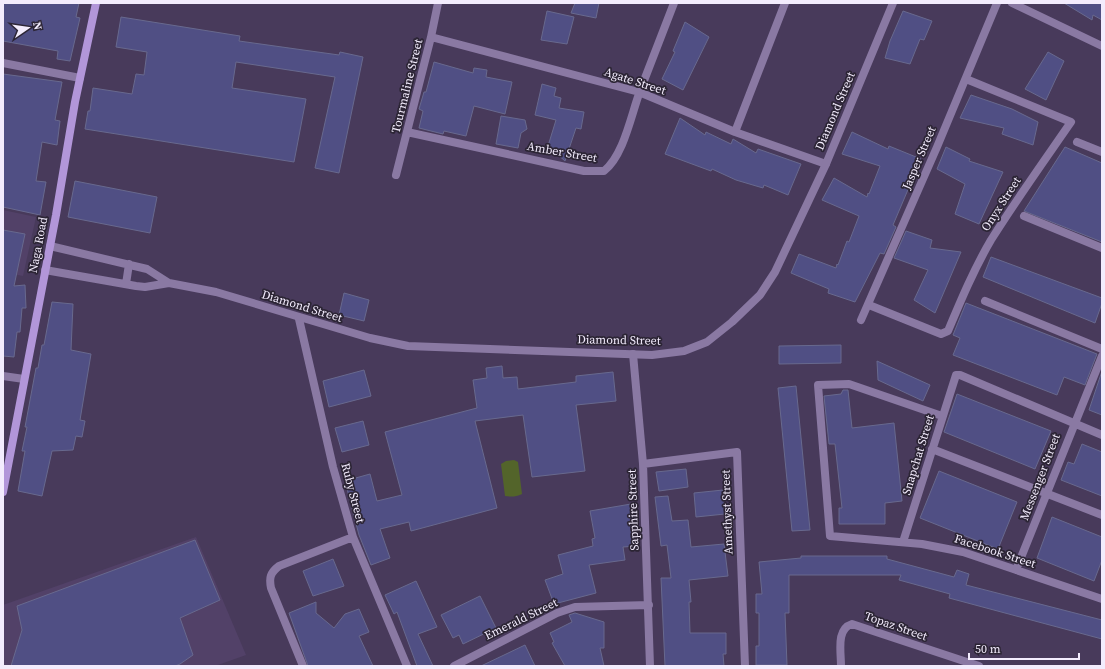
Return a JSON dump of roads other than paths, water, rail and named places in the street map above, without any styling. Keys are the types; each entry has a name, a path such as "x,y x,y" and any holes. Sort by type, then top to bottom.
{"main road":[{"name":"Naga Road","path":"3,492 46,270 80,78 96,3"}],"street":[{"name":"Tourmaline Street","path":"396,175 432,37 438,3"},
{"name":"Amber Street","path":"407,132 584,171 604,171 612,165 618,153 639,92 674,3"},
{"path":"735,132 785,3"},
{"name":"Diamond Street","path":"46,270 145,287 169,283 216,292 370,338 408,346 652,355 684,351 707,342 732,322 754,301 775,272 826,164 893,3"},
{"name":"Jasper Street","path":"861,320 869,306 997,3"},
{"path":"1012,3 1102,46"},
{"name":"Agate Street","path":"432,37 639,92 735,132 826,164"},
{"path":"3,63 80,78"},
{"name":"Onyx Street","path":"869,306 941,334 948,331 965,292 991,241 1072,122 966,79"},
{"path":"1077,142 1102,152"},
{"path":"1024,216 1102,248"},
{"name":"Diamond Street","path":"50,246 147,269 169,283"},
{"path":"126,284 129,264"},
{"path":"985,301 1102,349"},
{"name":"Ruby Street","path":"300,318 333,467 353,537 407,666"},
{"name":"Sapphire Street","path":"633,354 643,464 650,666"},
{"name":"Messenger Street","path":"1016,570 1102,356"},
{"name":"Snapchat Street","path":"903,542 956,375 960,375 1074,424"},
{"path":"3,376 24,379"},
{"name":"Facebook Street","path":"942,416 849,384 818,385 830,536 903,542 963,552 1102,599"},
{"path":"1074,424 1102,435"},
{"path":"932,449 1046,495 1102,515"},
{"name":"Amethyst Street","path":"643,464 737,452 745,666"},
{"path":"303,666 271,588 269,578 273,570 279,566 353,537"},
{"name":"Emerald Street","path":"454,666 557,613 575,607 649,605"},
{"name":"Topaz Street","path":"841,666 841,634 846,626 852,624 979,666"}]}
